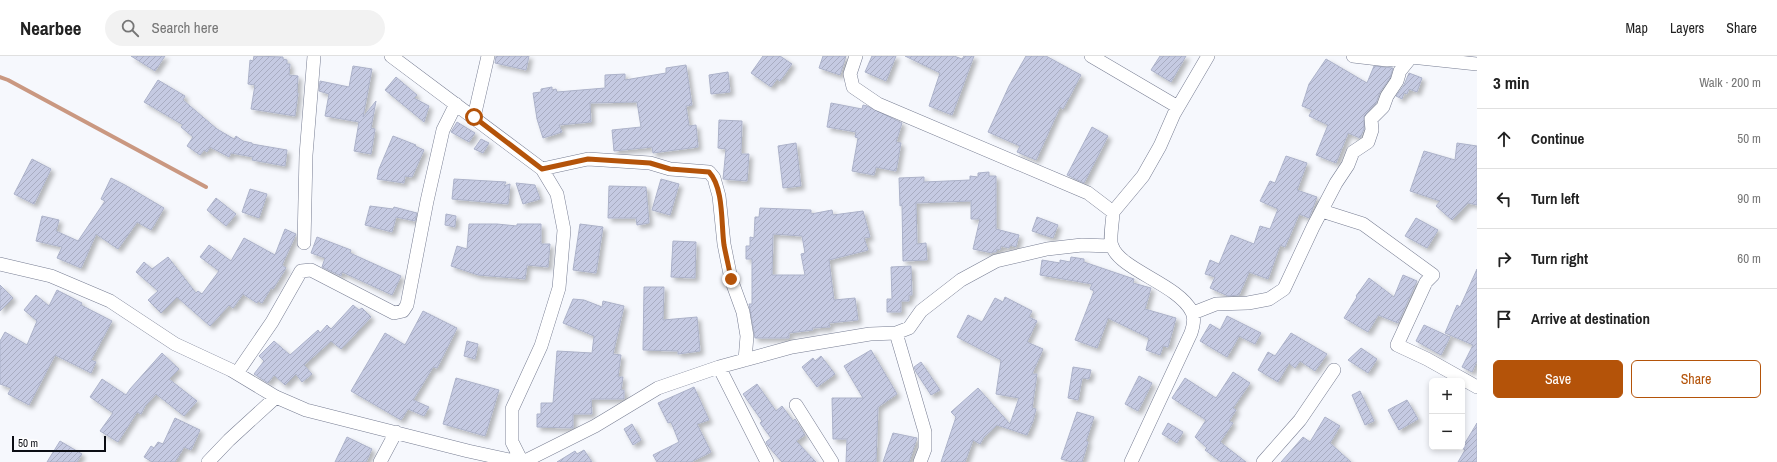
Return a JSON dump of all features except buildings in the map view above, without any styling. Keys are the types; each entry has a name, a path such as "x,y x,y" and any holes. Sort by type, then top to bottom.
{"street":[{"path":"304,243 306,155 314,56"},
{"path":"391,56 542,169 557,194 564,230 559,288 541,346 512,409 512,442 521,462"},
{"path":"474,117 488,56"},
{"path":"856,56 850,74 853,86 878,104 1088,193 1113,212"},
{"path":"1091,56 1178,107"},
{"path":"1131,462 1191,333 1194,323 1193,313 1182,301 1159,282 1120,259 1111,246 1113,212 1143,176 1160,146 1178,107 1208,56"},
{"path":"1354,56 1387,60 1411,56 1477,64"},
{"path":"1193,313 1216,304 1248,303 1269,299 1279,294 1284,289 1294,264 1336,183 1348,165 1353,152 1368,142 1372,130 1370,119 1383,107 1387,96 1397,82 1400,71 1411,56"},
{"path":"237,373 272,322 301,271 311,270 394,313 403,311 407,304 427,201 443,130 456,104"},
{"path":"542,169 588,159 650,163 670,169 709,172 714,178 719,196 724,244 731,279 742,312 746,336 745,360"},
{"path":"1322,211 1363,224 1433,275 1426,282 1397,345 1427,359 1477,387"},
{"path":"0,264 51,276 110,301 175,344 237,373 276,397 306,410 521,462 595,426 658,388 719,367 792,347 870,334 896,333 909,328 921,311 961,280 996,261 1046,249 1082,245 1111,246"},
{"path":"896,333 925,432 925,450 920,462"},
{"path":"719,367 767,462"},
{"path":"1264,462 1300,420 1334,370"},
{"path":"208,462 229,440 276,397"},
{"path":"796,405 832,462"},
{"path":"380,462 396,432"}],"waterway":[{"path":"0,77 206,187"}],"route":[{"path":"474,117 542,169 588,159 650,163 670,169 709,172 714,178 719,196 724,244 731,279"}]}
